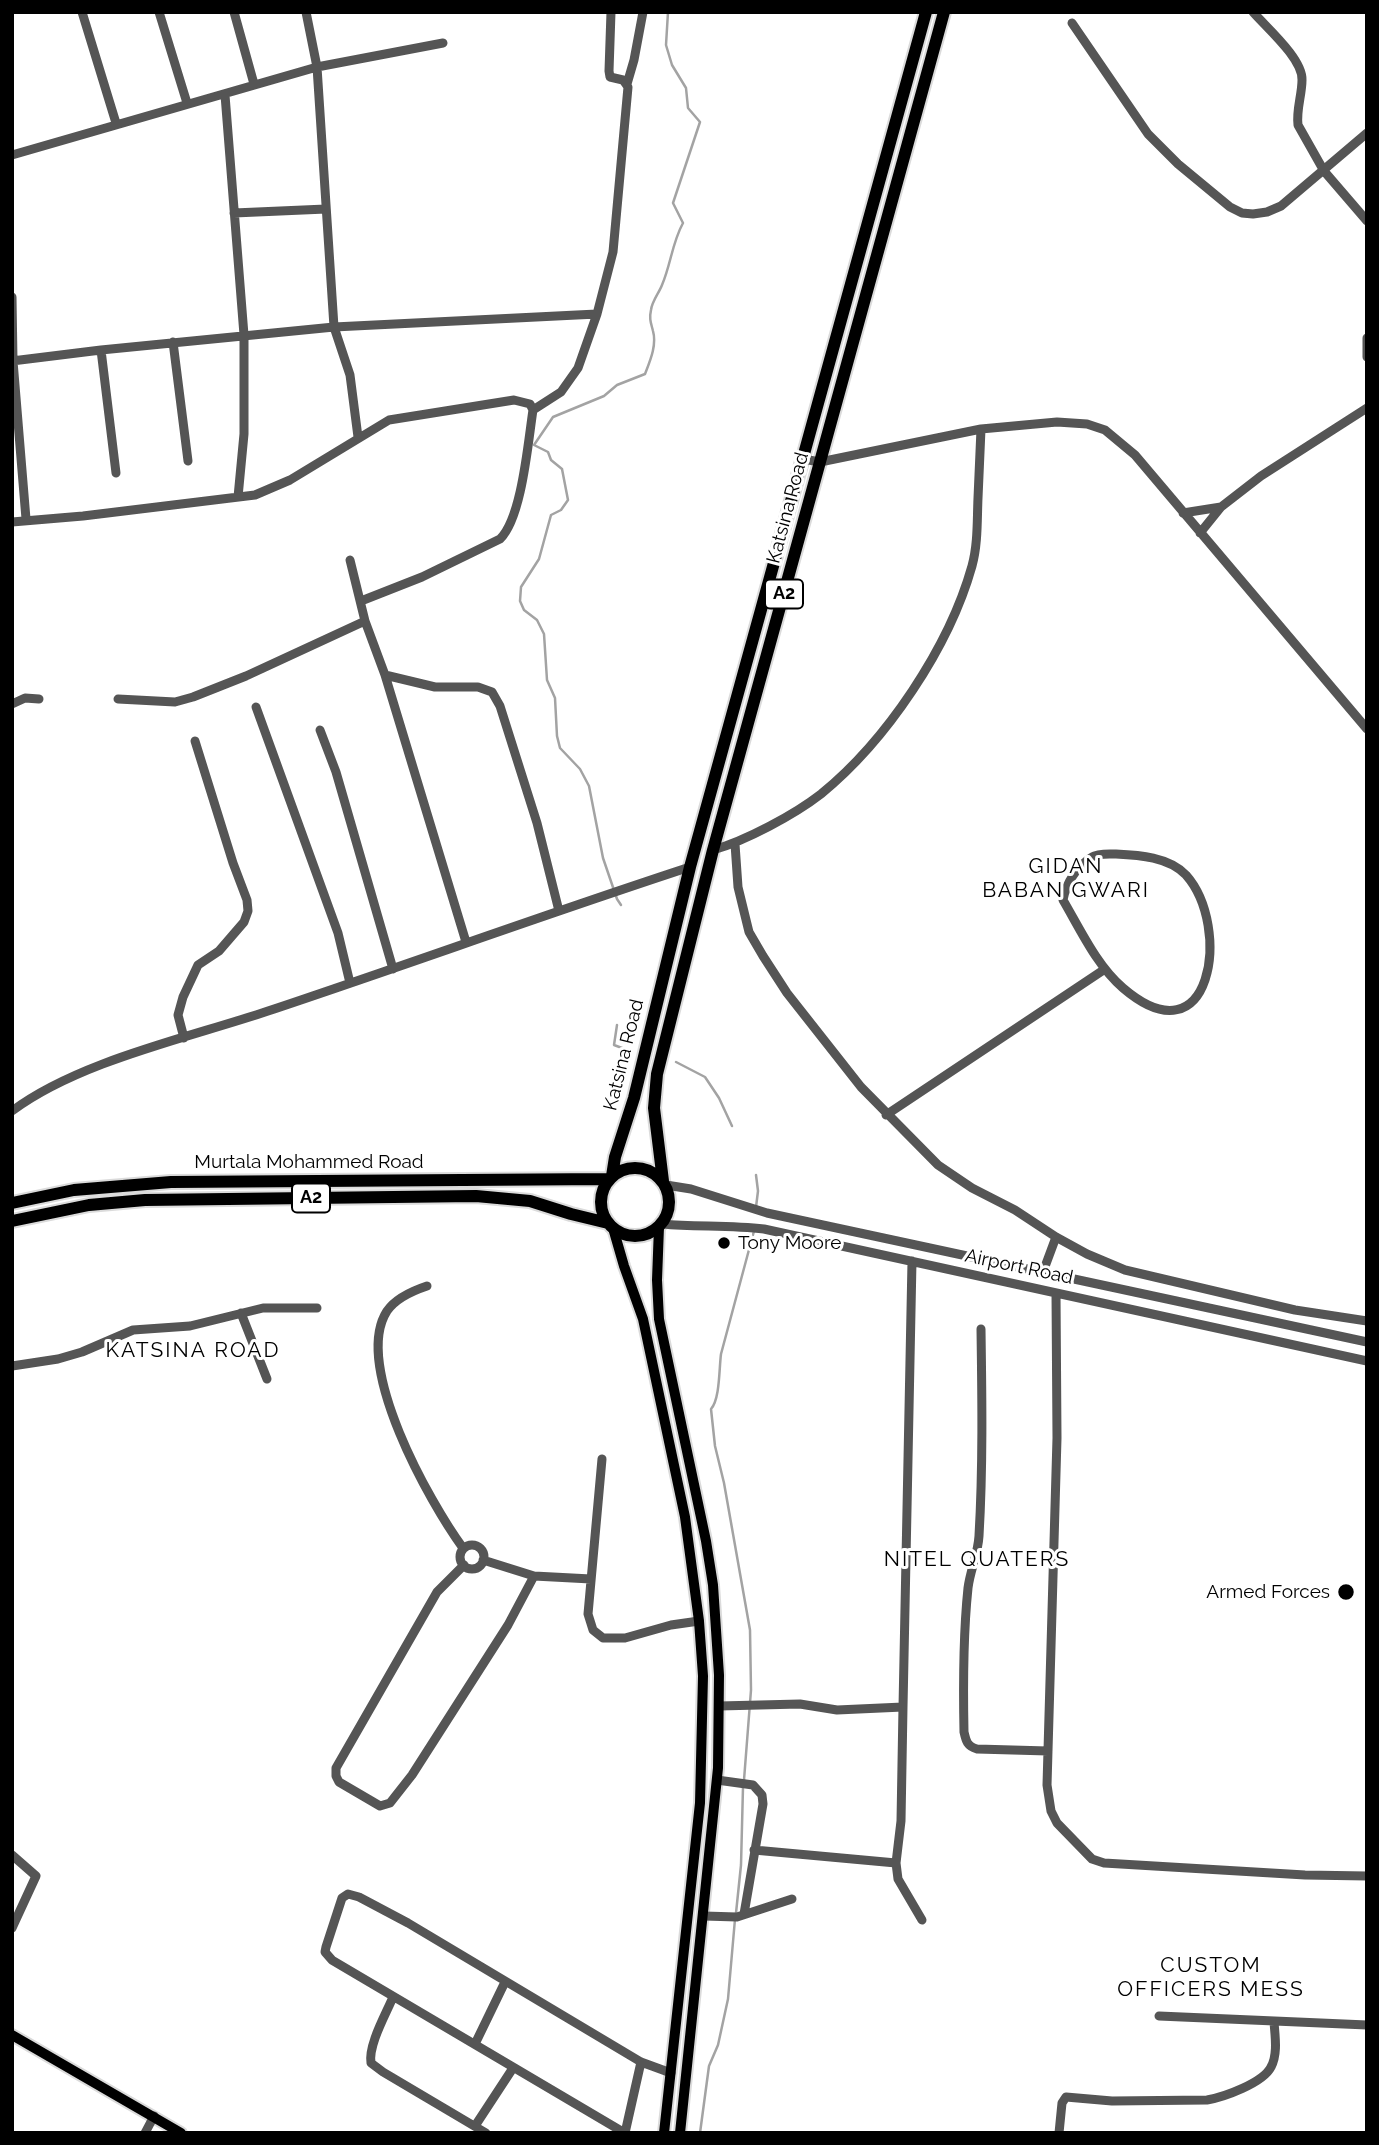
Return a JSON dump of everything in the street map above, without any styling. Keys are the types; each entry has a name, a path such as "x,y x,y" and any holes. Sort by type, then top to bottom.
{"highway":[{"name":"Katsina Road","path":"610,1178 634,1098 690,867 926,12"},
{"name":"Katsina Road","path":"664,1183 654,1108 656,1083 713,850 944,12"},
{"name":"A2","path":"637,1167 649,1170 664,1183 670,1202 660,1226 647,1234 624,1234 611,1225 602,1211 601,1199 610,1178 625,1169 637,1167"},
{"name":"Murtala Mohammed Road","path":"12,1203 75,1190 172,1182 610,1178"},
{"name":"Murtala Mohammed Road","path":"12,1221 89,1205 145,1200 476,1195 530,1201 611,1225"}],"main road":[{"path":"611,1225 643,1319 685,1517 699,1621 703,1718 700,1803 664,2133"},
{"path":"660,1226 657,1280 659,1320 706,1541 716,1618 719,1706 717,1780 680,2133"},
{"path":"12,2035 181,2133"}],"street":[{"path":"82,12 117,123"},
{"path":"159,12 187,103"},
{"path":"234,12 254,84"},
{"path":"306,12 317,67 334,327 350,375 358,438"},
{"path":"611,12 610,77 627,84"},
{"path":"533,411 561,392 578,368 597,314 613,252 627,84 643,12"},
{"path":"1253,12 1299,64 1302,80 1298,125 1324,171 1367,221"},
{"path":"1072,23 1148,134 1178,164 1230,207 1242,213 1267,212 1281,206 1367,133"},
{"path":"12,155 317,67 443,43"},
{"path":"225,95 244,335 244,434 238,497"},
{"path":"234,213 326,209"},
{"path":"12,297 13,361 26,519"},
{"path":"13,361 334,327 597,314"},
{"path":"1367,338 1367,357"},
{"path":"173,342 188,461"},
{"path":"101,350 116,473"},
{"path":"12,522 255,495 273,489 389,420 514,400 526,401 533,411 520,491 507,533 500,539 422,577 361,601"},
{"path":"1200,533 1221,507 1261,476 1367,408"},
{"path":"803,458 820,462 981,429 1057,422 1087,424 1105,430 1125,444 1367,729"},
{"path":"713,850 735,844 821,793 867,748 932,661 954,617 972,565 977,535 981,429"},
{"path":"1184,513 1221,507"},
{"path":"350,560 365,621 385,675 466,942"},
{"path":"118,699 166,702 193,697 246,676 365,621"},
{"path":"385,675 435,687 478,687 492,692 537,823 559,911"},
{"path":"12,704 25,698 39,699"},
{"path":"256,707 338,933 351,983"},
{"path":"320,730 336,772 393,969"},
{"path":"184,1038 178,1015 198,965 219,951 244,922 248,911 247,900 195,741"},
{"path":"735,844 738,887 749,932 787,993 861,1087 938,1165 1056,1237 1098,1259 1150,1278 1212,1289 1295,1310 1367,1321"},
{"path":"1116,853 1171,864 1185,874 1199,894 1208,919 1209,951 1201,992 1191,1005 1174,1011 1145,1005 1120,987 1105,969 1063,900 1065,890 1076,872 1094,856 1116,853"},
{"path":"12,1111 25,1101 70,1079 135,1053 393,969 690,867"},
{"path":"886,1115 1105,969"},
{"name":"Airport Road","path":"664,1183 767,1213 1367,1342"},
{"name":"Airport Road","path":"660,1226 738,1226 764,1229 1367,1362"},
{"path":"1043,1272 1056,1237"},
{"path":"912,1261 901,1821 896,1863 898,1879 922,1920"},
{"path":"427,1286 402,1296 386,1312 379,1338 381,1365 396,1426 421,1482 442,1520 463,1548"},
{"path":"1056,1293 1057,1451 1046,1785 1054,1818 1096,1861 1194,1870 1367,1876"},
{"path":"12,1366 58,1359 133,1331 190,1326 263,1308 317,1308"},
{"path":"241,1313 267,1379"},
{"path":"981,1329 979,1534 969,1583 965,1622 964,1732 966,1742 977,1749 1048,1751"},
{"path":"602,1459 591,1579 590,1625 603,1638 625,1638 671,1625 699,1621"},
{"path":"477,1546 482,1551 483,1560 474,1569 464,1565 460,1555 463,1548 477,1546"},
{"path":"483,1560 534,1576 591,1579"},
{"path":"464,1565 437,1592 337,1768 336,1776 339,1782 380,1806 390,1803 412,1776 508,1625 534,1576"},
{"path":"719,1706 800,1704 837,1710 904,1707"},
{"path":"717,1780 753,1785 763,1804 737,1916"},
{"path":"754,1850 896,1863"},
{"path":"12,1855 36,1876 12,1928"},
{"path":"641,2062 625,2133 332,1960 325,1952 344,1895 359,1897 396,1916 641,2062 671,2073"},
{"path":"704,1916 737,1916 792,1899"},
{"path":"475,2044 505,1982"},
{"path":"393,1997 370,2055 372,2063 486,2133"},
{"path":"1159,2016 1367,2025"},
{"path":"1059,2133 1062,2103 1066,2097 1112,2101 1207,2100 1221,2098 1240,2089 1260,2078 1272,2066 1275,2057 1274,2022"},
{"path":"475,2126 513,2068"},
{"path":"145,2133 153,2116"}],"waterway":[{"path":"621,905 603,858 589,786 580,769 560,748 555,698 547,680 544,634 537,620 524,610 520,601 521,587 539,559 551,515 561,510 568,500 562,469 551,460 548,452 534,445 553,417 604,396 617,385 645,374 652,353 652,307 683,223 673,203 700,122 688,108 686,88 672,65 666,45 668,12"},
{"path":"617,1025 614,1045 630,1051"},
{"path":"676,1062 705,1077 719,1098 732,1126"},
{"path":"756,1175 756,1207"},
{"path":"744,1780 751,1690 750,1630 715,1446 711,1409 718,1391 721,1354 754,1231"},
{"path":"736,1913 741,1865 743,1787"},
{"path":"700,2133 709,2066 718,2045 728,1999 735,1919"}],"place":[{"name":"Tony Moore","path":"724,1243"},
{"name":"Armed Forces","path":"1346,1592"}],"district":[{"name":"GIDAN BABAN GWARI","path":"1066,879"},
{"name":"KATSINA ROAD","path":"193,1351"},
{"name":"NITEL QUATERS","path":"977,1560"},
{"name":"CUSTOM OFFICERS MESS","path":"1211,1978"}]}
